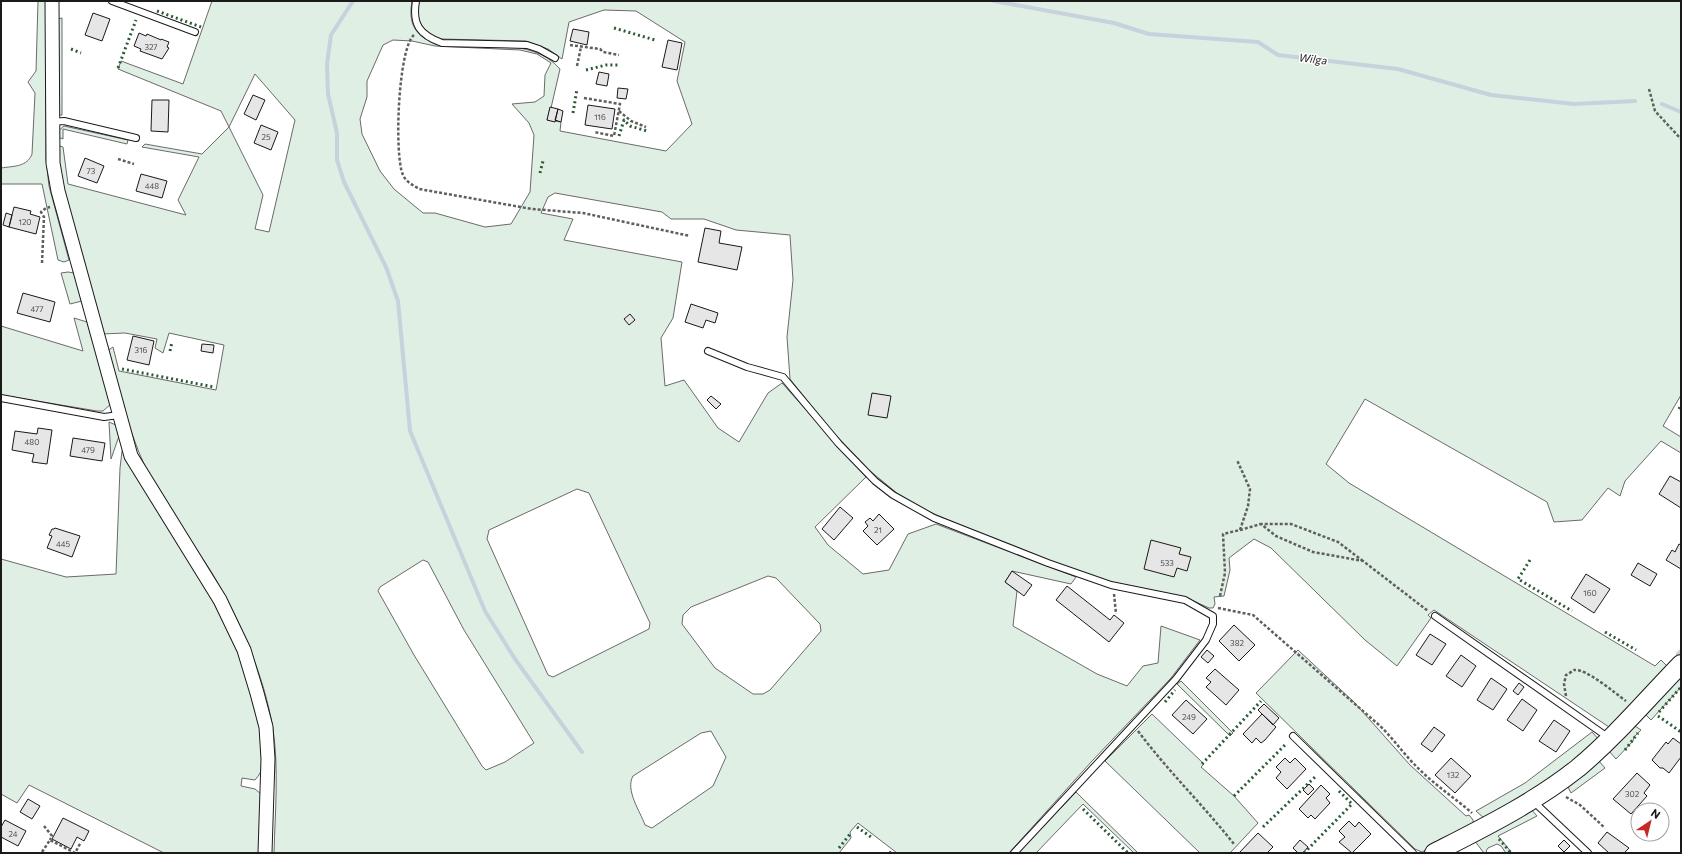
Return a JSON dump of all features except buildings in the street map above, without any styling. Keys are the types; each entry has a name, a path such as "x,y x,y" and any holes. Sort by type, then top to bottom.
{"street":[{"path":"52,1 53,163 58,191 131,456 220,600 244,650 266,727 268,759 265,853"},
{"path":"1434,853 1532,800 1578,768 1610,739 1681,664"}],"lane":[{"path":"112,1 195,32"},
{"path":"416,1 416,22 421,32 430,39 442,43 527,45 539,49 555,58"},
{"path":"52,122 64,121 136,138"},
{"path":"708,351 747,367 783,377 839,444 869,475 894,495 934,518 1048,564 1110,585 1185,600 1213,616 1212,624 1206,640 1194,657 1014,853"},
{"path":"1,398 104,417 119,415"},
{"path":"1435,616 1568,708 1610,739"},
{"path":"1294,736 1413,853"},
{"path":"1532,800 1588,853"}],"path":[{"path":"421,32 412,36 408,44 403,63 399,96 398,151 403,174 408,182 419,189 532,209 583,213 690,236"},
{"path":"570,45 600,49 603,52 619,55"},
{"path":"577,66 581,47"},
{"path":"1649,89 1655,111 1681,139"},
{"path":"584,98 620,104 614,136 594,132"},
{"path":"618,111 632,121 646,127"},
{"path":"118,159 134,164"},
{"path":"42,263 44,217 41,212 46,208"},
{"path":"1237,460 1250,489 1248,506 1240,530"},
{"path":"1261,524 1276,536 1313,552 1363,561"},
{"path":"1220,596 1225,573 1223,534 1261,524 1291,524 1338,542 1435,616"},
{"path":"1113,590 1116,614"},
{"path":"1218,608 1247,613 1257,618 1379,725 1395,741 1419,770 1446,794 1472,813"},
{"path":"1568,708 1564,684 1566,675 1574,670 1581,671 1591,676 1637,710"},
{"path":"1133,725 1177,780 1209,813 1234,844"},
{"path":"1566,797 1580,804 1606,828"},
{"path":"42,852 52,836 44,826"},
{"path":"50,840 75,852 81,842"}],"green space":[{"path":"38,1 46,1 46,159 49,186 69,260 64,262 58,260 42,184 1,184 1,168 23,164 32,154 35,93 28,82 36,71"},
{"path":"212,1 412,1 411,16 414,28 422,37 435,44 502,46 534,52 548,58 560,69 547,120 561,122 560,131 666,151 692,124 677,81 685,42 636,11 604,10 569,22 562,59 548,49 526,41 441,39 429,33 419,20 419,1 1681,1 1681,395 1663,426 1681,437 1681,453 1661,441 1625,481 1620,496 1608,488 1582,520 1554,522 1547,502 1365,399 1326,464 1349,483 1655,666 1661,660 1669,668 1612,729 1434,610 1428,615 1431,618 1397,666 1365,640 1271,548 1254,539 1229,558 1230,570 1224,596 1214,597 1215,604 1213,608 1209,608 1187,598 1111,582 1048,562 927,511 898,494 869,470 831,430 790,379 787,337 793,280 790,235 736,230 704,219 671,219 662,212 555,193 548,197 541,213 573,219 564,240 682,262 673,318 661,338 665,386 684,380 718,428 739,442 768,393 782,383 866,477 815,527 828,545 863,574 889,570 908,534 936,524 1076,577 1071,584 1012,571 1005,582 1017,591 1013,626 1097,674 1127,686 1143,666 1158,663 1161,626 1200,640 1171,678 1092,761 1009,853 897,853 858,823 850,832 851,838 839,853 274,853 276,760 273,729 264,688 250,648 222,591 205,562 168,507 146,468 127,419 107,351 113,347 119,371 216,390 224,345 169,333 163,353 155,348 157,339 125,333 102,334 62,188 57,145 63,147 68,184 186,215 178,200 199,157 142,147 145,144 202,154 229,127 221,111 118,69 121,61 183,84","holes":["393,40 412,41 435,46 520,50 537,54 551,63 545,75 544,96 535,102 512,104 529,123 534,135 530,192 511,224 485,227 435,213 423,213 394,189 380,171 362,134 360,119 367,97 367,81 383,45","255,74 295,120 269,232 255,229 263,195 229,127","577,489 589,493 650,623 649,629 553,677 548,675 487,539 489,530","423,560 428,562 464,630 534,743 505,762 486,770 482,766 414,655 378,591 380,587","768,576 776,578 820,624 821,631 770,690 763,694 753,694 715,668 682,624 683,615 691,607","711,731 726,757 713,786 652,828 645,825 634,800 631,788 633,776 701,733"]},
{"path":"62,18 62,115 57,115 57,19"},
{"path":"64,126 128,140 127,144 63,129 63,139 58,137 56,133"},
{"path":"61,273 74,273 82,301 70,304"},
{"path":"74,318 87,322 111,404 103,411 97,411 1,395 1,326 83,351"},
{"path":"109,422 118,426 119,436 111,459"},
{"path":"122,451 124,451 169,525 210,597 246,670 260,722 262,769 255,780 242,778 241,786 255,789 261,794 261,853 164,853 29,785 17,803 1,794 1,559 66,577 116,574"},
{"path":"1298,650 1354,702 1410,765 1466,816 1469,815 1473,820 1474,826 1422,852 1415,849 1256,693"},
{"path":"1681,676 1681,687 1651,720 1646,715"},
{"path":"1181,681 1233,733 1230,736 1177,684"},
{"path":"1152,714 1204,764 1201,767 1234,796 1258,823 1230,853 1200,853 1105,761"},
{"path":"1635,726 1641,730 1616,759 1609,751"},
{"path":"1592,732 1600,741 1571,767 1485,819 1476,811 1525,783"},
{"path":"1598,760 1605,768 1571,793 1567,785"},
{"path":"1076,792 1138,853 1134,853 1083,804 1036,853 1018,853"},
{"path":"1530,808 1537,816 1498,836 1512,853 1506,853 1501,846 1497,844 1488,848 1486,851 1488,853 1484,853 1474,840"}],"waterway":[{"path":"353,1 331,35 327,64 328,94 337,133 337,160 344,182 386,267 398,301 410,431 485,611 515,659 582,752"},
{"name":"Wilga","path":"994,1 1114,23 1149,34 1258,42 1278,55 1398,69 1491,95 1574,104 1635,101"},
{"name":"Wilga","path":"1662,104 1681,112"},
{"path":"1678,654 1681,651"}],"hedge":[{"path":"157,11 201,27"},
{"path":"118,68 136,20"},
{"path":"614,28 655,40"},
{"path":"71,49 81,53"},
{"path":"586,70 606,65 618,65"},
{"path":"573,113 577,89"},
{"path":"619,136 624,120 630,126 647,131"},
{"path":"540,173 543,161"},
{"path":"170,351 172,342"},
{"path":"122,369 214,387"},
{"path":"1679,409 1681,405"},
{"path":"1530,560 1518,579 1572,611"},
{"path":"1605,632 1636,650"},
{"path":"1659,712 1681,687"},
{"path":"1165,702 1175,690"},
{"path":"1202,764 1261,701"},
{"path":"1658,716 1681,732"},
{"path":"1625,750 1638,733"},
{"path":"1234,796 1287,743"},
{"path":"1263,827 1315,777"},
{"path":"1304,853 1352,804 1338,790"},
{"path":"1083,809 1128,853"},
{"path":"857,827 871,837"},
{"path":"839,848 850,834"},
{"path":"1499,839 1511,853"}]}
